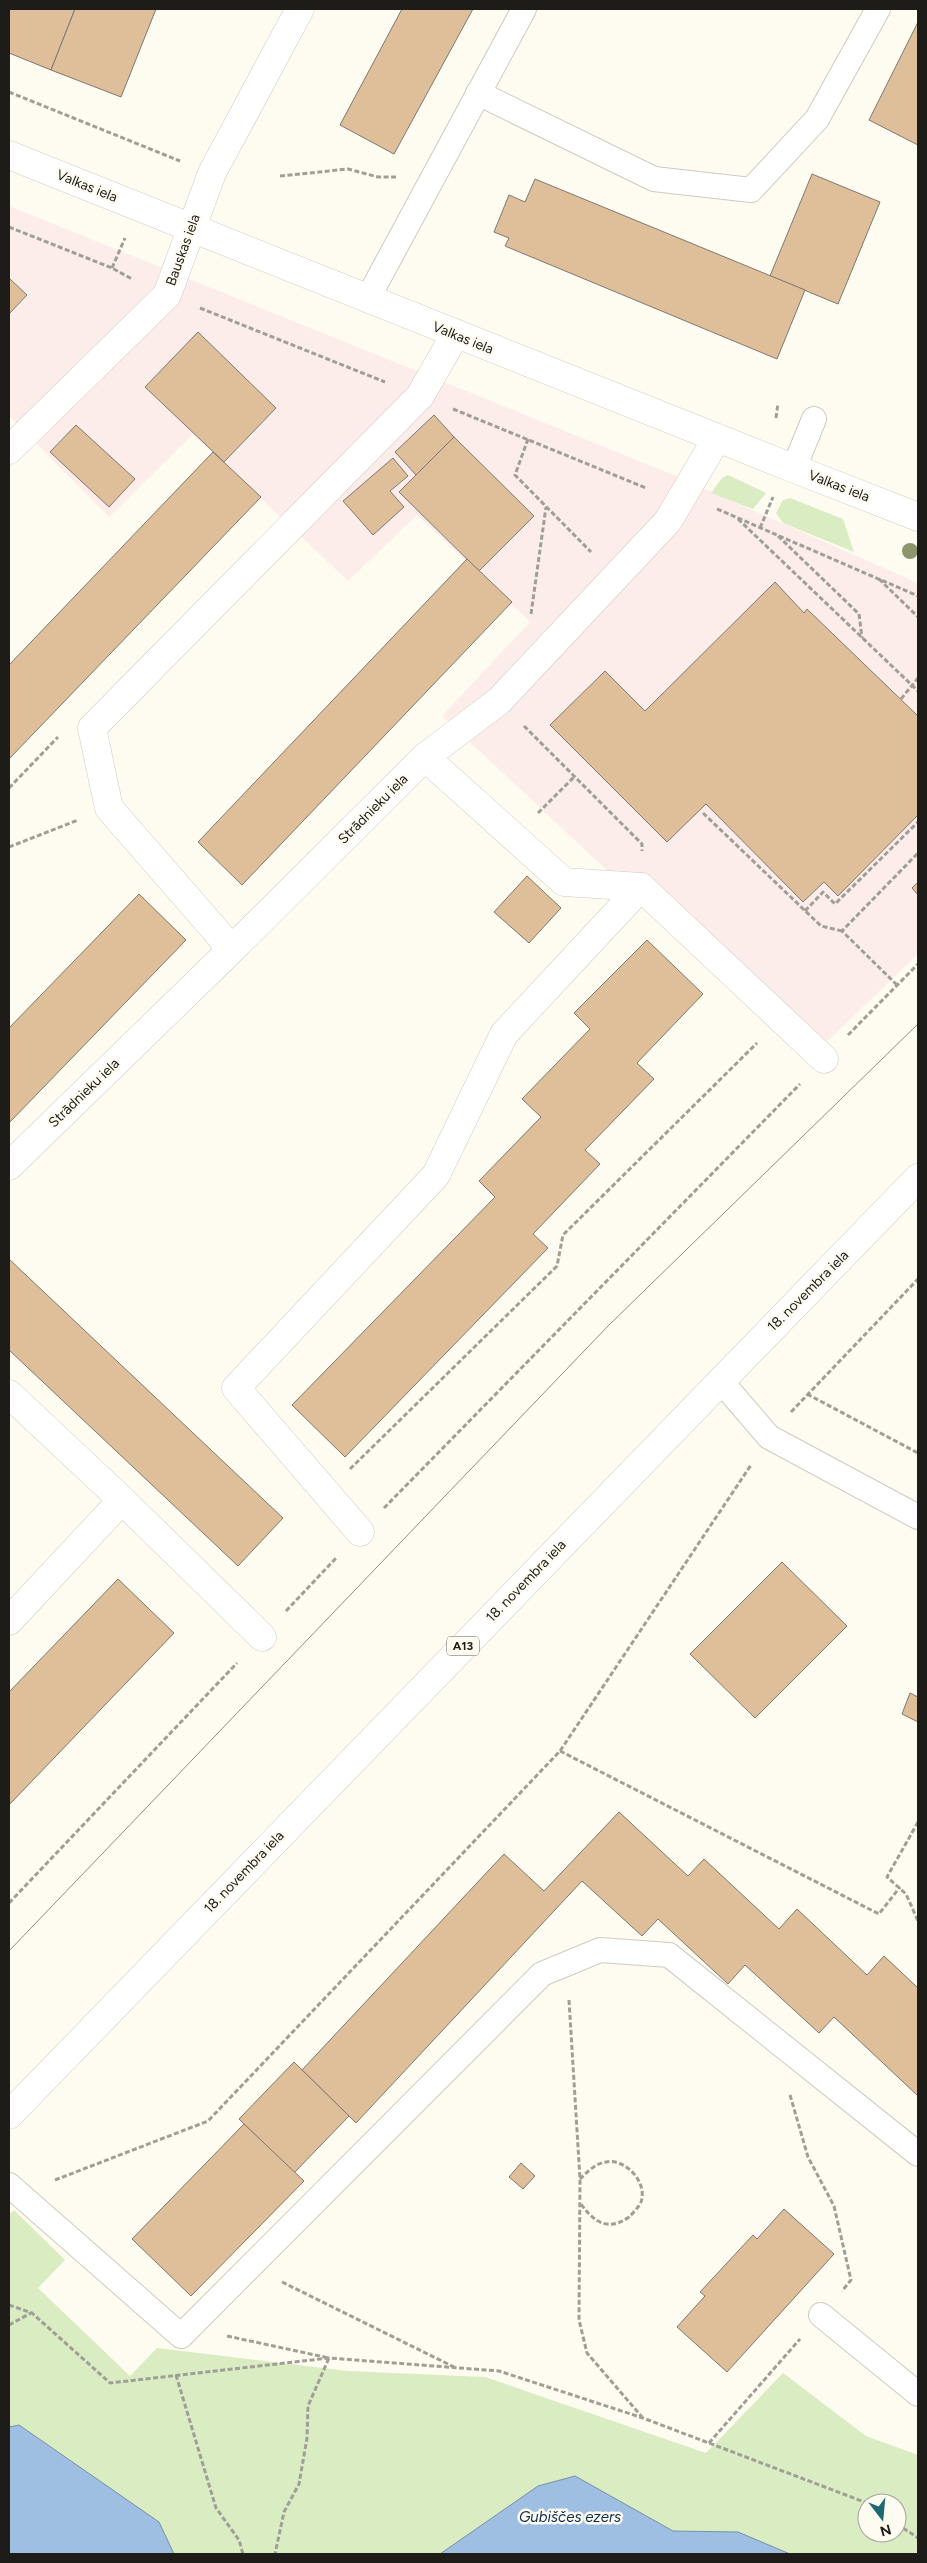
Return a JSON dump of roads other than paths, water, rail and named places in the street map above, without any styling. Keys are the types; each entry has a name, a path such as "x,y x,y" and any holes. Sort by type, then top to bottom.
{"street":[{"name":"Bauskas iela","path":"9,450 167,294 212,173 300,9"},
{"name":"Valkas iela","path":"9,154 191,226 455,335 918,517"},
{"path":"228,953 223,939 109,808 92,728 420,396 455,335"},
{"name":"Strādnieku iela","path":"9,1166 228,953 425,757 499,701 668,521 685,496 717,438"},
{"path":"425,757 564,882 641,887 824,1059"},
{"path":"360,1532 236,1388 436,1174 504,1034 641,887"},
{"name":"18. novembra iela","path":"9,2115 918,1178"},
{"path":"13,1407 122,1500 262,1636"},
{"path":"9,1621 122,1500"}],"lane":[{"path":"368,298 524,9"},
{"path":"478,93 654,179 751,190 818,119 878,9"},
{"path":"794,468 814,419"},
{"path":"720,1380 769,1437 918,1517"},
{"path":"9,2185 181,2336 542,1974 600,1950 670,1955 918,2154"},
{"path":"821,2314 918,2394"}],"water":[{"path":"19,2425 159,2522 174,2554 9,2554 9,2427"},
{"name":"Gubiščes ezers","path":"575,2476 673,2531 738,2532 790,2554 440,2554 538,2486"}],"tram line":[{"path":"9,1951 608,1326 918,1024"}]}
